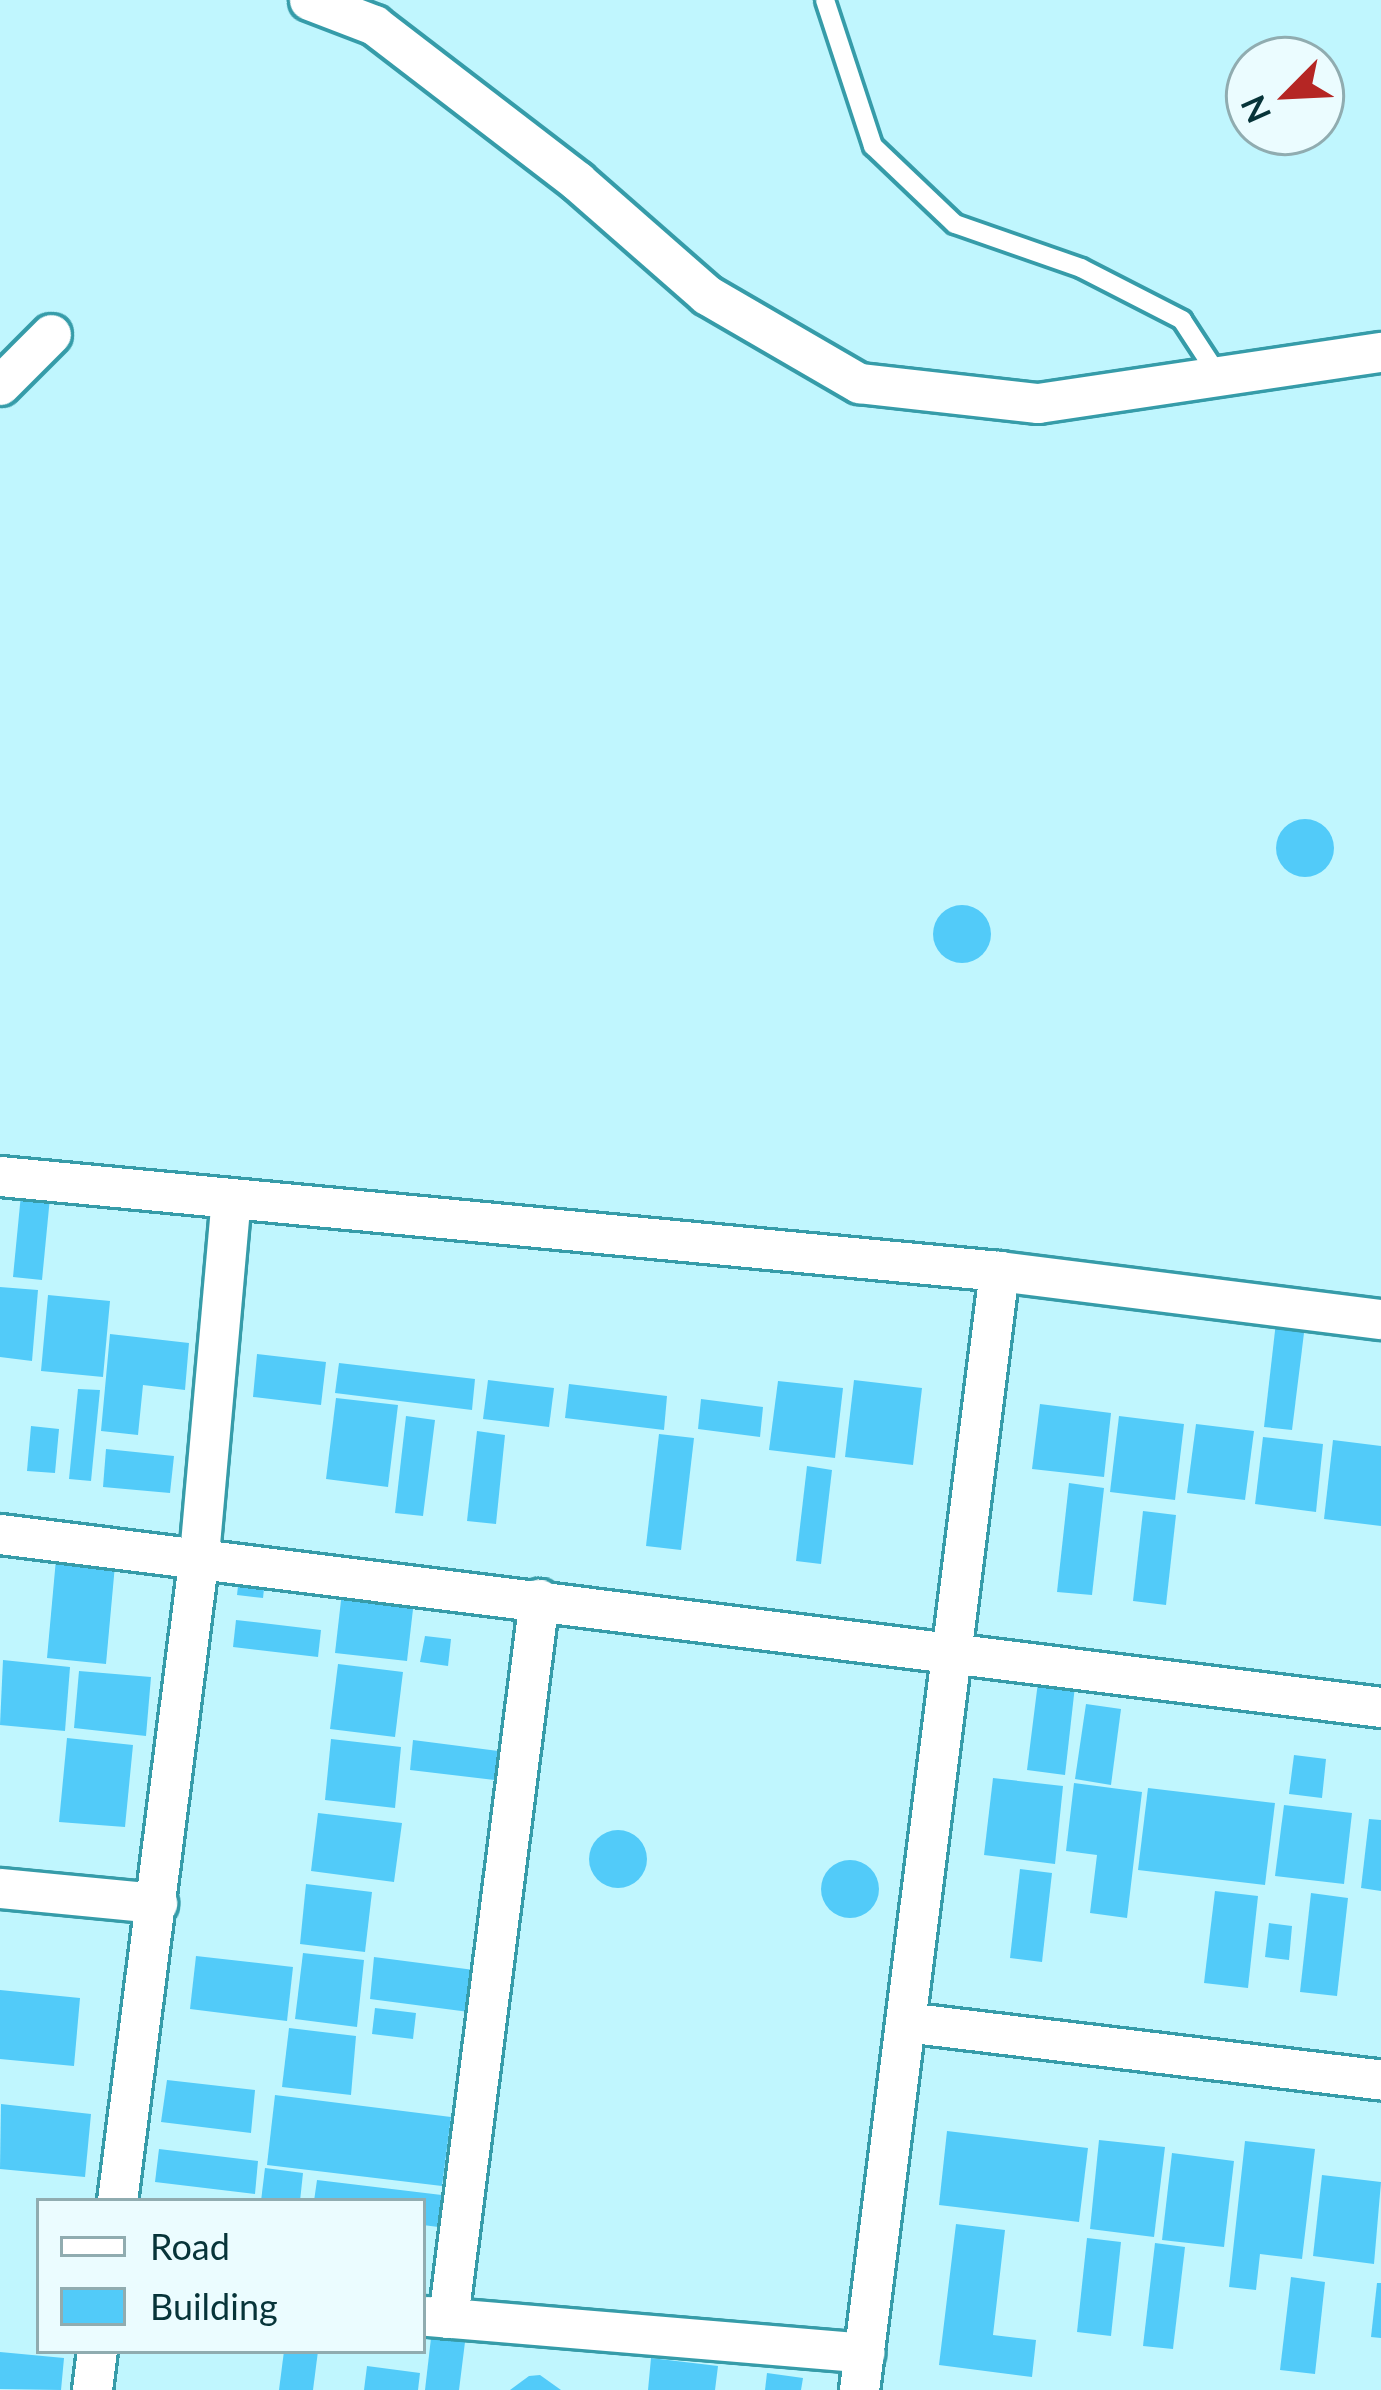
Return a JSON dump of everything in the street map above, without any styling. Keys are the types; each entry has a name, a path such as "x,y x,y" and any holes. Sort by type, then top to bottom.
{"street":[{"path":"309,0 374,25 577,181 706,296 859,383 1038,403 1381,352"},
{"path":"0,385 51,334"},
{"path":"0,1176 999,1271 1381,1319"},
{"path":"117,2198 199,1555 231,1199"},
{"path":"539,1599 436,2317 862,2372 999,1271"},
{"path":"0,1534 199,1555 1381,1706"},
{"path":"0,1888 157,1904"},
{"path":"905,2022 1381,2080"},
{"path":"92,2390 98,2354"}],"lane":[{"path":"825,0 873,146 955,224 1081,268 1182,320 1220,378"}],"building":[{"path":"1305,819 1325,828 1334,848 1325,868 1305,877 1285,868 1276,848 1285,828"},
{"path":"962,905 982,914 991,934 982,954 962,963 942,954 933,934 942,914"},
{"path":"22,1184 51,1187 42,1280 13,1277"},
{"path":"0,1287 38,1290 32,1361 0,1357"},
{"path":"48,1295 110,1301 103,1377 41,1371"},
{"path":"1276,1322 1305,1325 1292,1430 1264,1427"},
{"path":"110,1334 189,1343 185,1390 143,1385 138,1435 101,1431"},
{"path":"257,1354 326,1362 321,1405 253,1397"},
{"path":"339,1363 475,1379 472,1410 335,1393"},
{"path":"488,1380 554,1388 549,1427 483,1419"},
{"path":"854,1380 922,1388 913,1465 845,1457"},
{"path":"778,1381 843,1388 835,1458 769,1450"},
{"path":"569,1384 667,1396 664,1430 565,1418"},
{"path":"78,1389 100,1390 91,1481 69,1479"},
{"path":"336,1398 398,1405 388,1487 326,1479"},
{"path":"701,1399 763,1407 760,1437 698,1429"},
{"path":"1040,1404 1111,1413 1104,1477 1032,1469"},
{"path":"406,1416 435,1420 423,1516 395,1513"},
{"path":"1119,1416 1184,1424 1175,1500 1110,1492"},
{"path":"1196,1424 1254,1431 1245,1500 1187,1493"},
{"path":"31,1426 59,1429 55,1473 27,1471"},
{"path":"477,1431 505,1435 496,1524 467,1521"},
{"path":"659,1434 694,1438 681,1550 646,1546"},
{"path":"1263,1437 1323,1444 1316,1512 1255,1504"},
{"path":"1333,1440 1381,1446 1381,1526 1324,1519"},
{"path":"106,1449 174,1456 170,1493 103,1487"},
{"path":"807,1466 832,1470 821,1564 796,1561"},
{"path":"1069,1483 1104,1488 1092,1595 1057,1592"},
{"path":"1143,1511 1176,1515 1166,1605 1133,1601"},
{"path":"56,1559 115,1565 106,1664 47,1658"},
{"path":"240,1568 266,1571 263,1598 237,1595"},
{"path":"343,1583 415,1592 407,1661 335,1653"},
{"path":"236,1620 321,1630 318,1657 233,1647"},
{"path":"425,1636 451,1639 448,1666 420,1662"},
{"path":"3,1660 70,1667 65,1731 0,1725"},
{"path":"338,1664 403,1672 395,1737 330,1729"},
{"path":"79,1671 151,1677 146,1736 74,1728"},
{"path":"1038,1682 1075,1686 1065,1775 1027,1770"},
{"path":"1086,1704 1121,1709 1111,1785 1075,1779"},
{"path":"67,1738 133,1745 125,1827 59,1822"},
{"path":"331,1739 401,1747 395,1808 325,1800"},
{"path":"413,1740 506,1752 503,1781 410,1770"},
{"path":"1294,1755 1326,1759 1322,1798 1289,1794"},
{"path":"993,1778 1063,1786 1055,1864 984,1855"},
{"path":"1074,1783 1142,1792 1127,1918 1090,1913 1097,1855 1066,1851"},
{"path":"1148,1788 1275,1803 1265,1885 1138,1870"},
{"path":"1284,1805 1352,1813 1344,1884 1275,1876"},
{"path":"318,1813 402,1823 394,1882 311,1871"},
{"path":"1369,1819 1381,1820 1381,1891 1361,1888"},
{"path":"618,1830 638,1839 647,1859 638,1879 618,1888 598,1879 589,1859 598,1839"},
{"path":"850,1860 870,1869 879,1889 870,1909 850,1918 830,1909 821,1889 830,1869"},
{"path":"1020,1869 1052,1873 1042,1962 1010,1958"},
{"path":"306,1884 372,1892 365,1952 300,1944"},
{"path":"1215,1891 1258,1896 1248,1988 1204,1983"},
{"path":"1311,1893 1348,1898 1337,1996 1300,1992"},
{"path":"1269,1923 1292,1926 1289,1960 1265,1957"},
{"path":"303,1953 364,1960 357,2027 295,2019"},
{"path":"196,1956 293,1967 287,2021 190,2009"},
{"path":"374,1957 474,1970 469,2012 370,1999"},
{"path":"0,1990 80,1998 74,2066 0,2059"},
{"path":"375,2008 416,2013 413,2039 372,2034"},
{"path":"289,2028 356,2036 351,2095 282,2087"},
{"path":"167,2080 255,2090 251,2133 161,2122"},
{"path":"275,2095 451,2117 442,2186 267,2165"},
{"path":"1,2104 91,2114 85,2177 0,2169"},
{"path":"947,2131 1088,2148 1079,2222 939,2205"},
{"path":"1099,2140 1165,2147 1154,2237 1090,2229"},
{"path":"1245,2141 1315,2149 1302,2259 1260,2254 1256,2290 1229,2287"},
{"path":"159,2149 258,2161 255,2194 155,2182"},
{"path":"1172,2153 1234,2161 1224,2247 1162,2240"},
{"path":"265,2168 303,2173 300,2198 261,2198"},
{"path":"1322,2175 1381,2182 1374,2264 1313,2256"},
{"path":"317,2180 450,2196 446,2228 426,2225 426,2198 314,2198"},
{"path":"956,2224 1005,2230 993,2335 1036,2340 1032,2377 939,2365"},
{"path":"1087,2238 1121,2242 1111,2336 1077,2332"},
{"path":"1155,2243 1185,2247 1173,2349 1143,2346"},
{"path":"1291,2277 1325,2282 1315,2374 1280,2370"},
{"path":"1377,2283 1381,2283 1381,2338 1371,2337"},
{"path":"431,2338 465,2342 459,2390 425,2390"},
{"path":"0,2352 64,2358 61,2390 0,2389"},
{"path":"284,2354 318,2354 313,2390 279,2390"},
{"path":"651,2358 718,2366 715,2390 648,2390"},
{"path":"367,2366 420,2373 418,2390 364,2390"},
{"path":"767,2373 803,2378 801,2390 765,2390"},
{"path":"540,2375 561,2390 510,2390 529,2376"}]}
